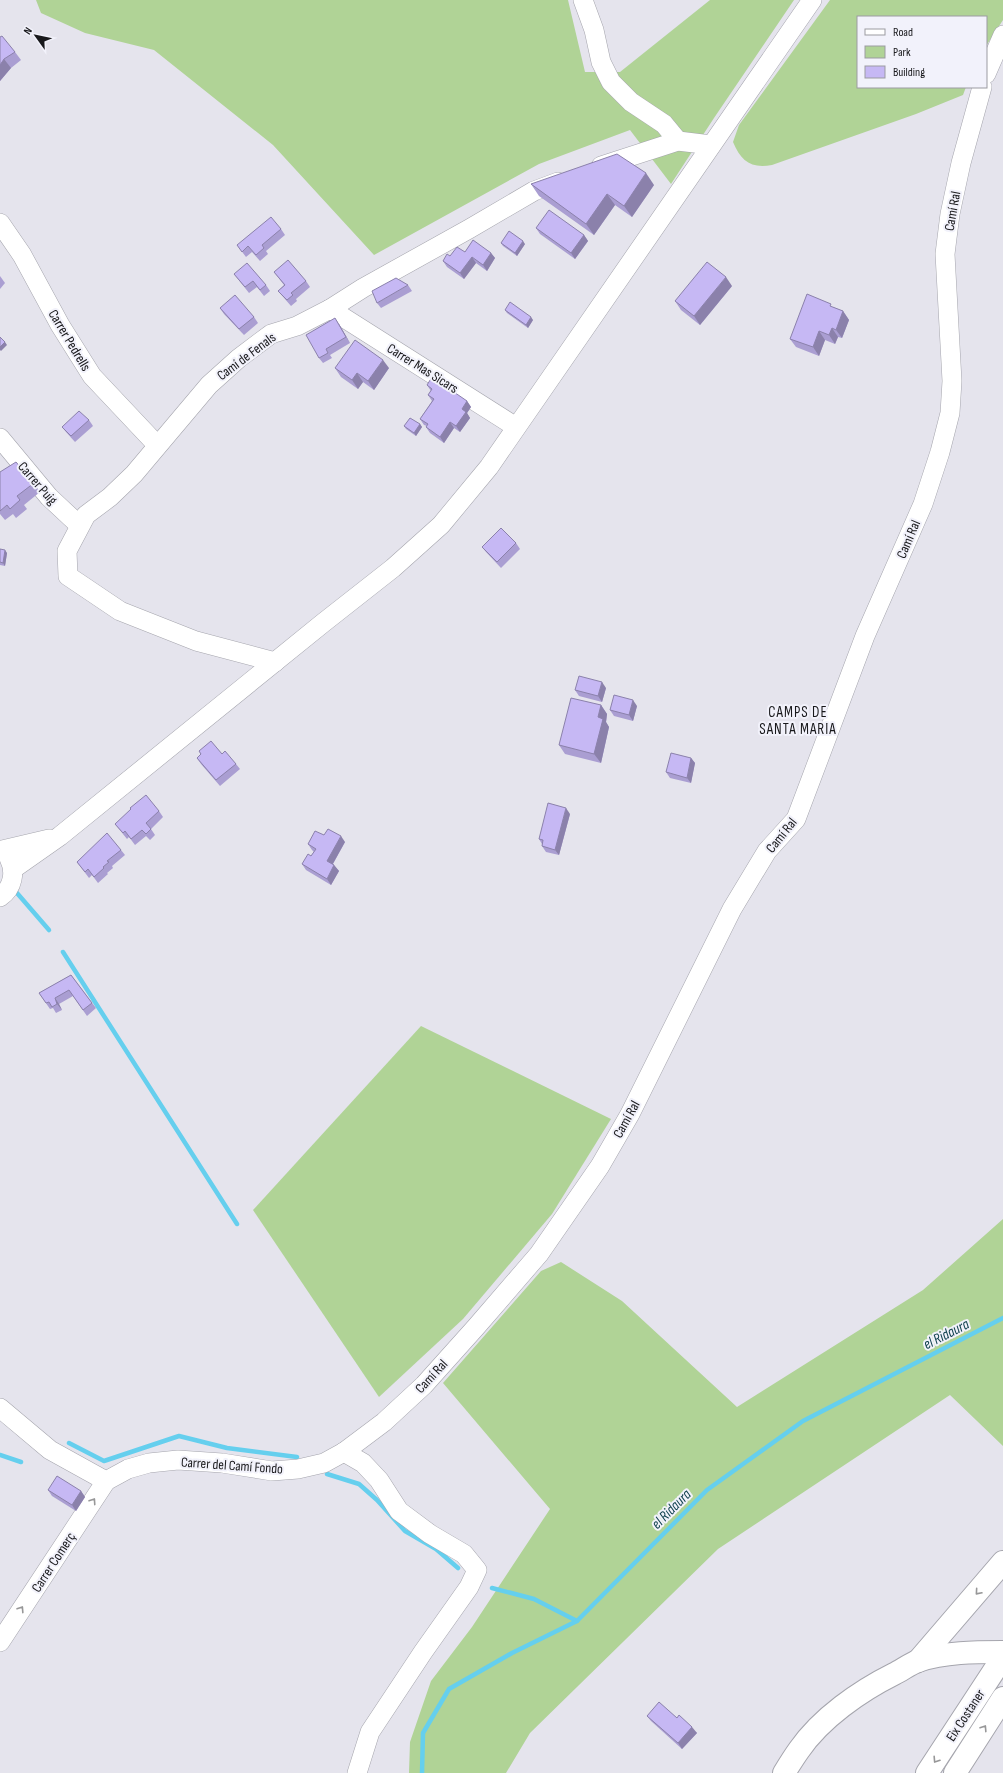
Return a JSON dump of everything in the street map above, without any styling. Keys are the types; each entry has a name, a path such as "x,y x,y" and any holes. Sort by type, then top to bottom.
{"main road":[{"path":"918,1661 1003,1562"},
{"path":"784,1773 799,1749 814,1732 839,1710 874,1684 918,1661 953,1654 1003,1652"},
{"name":"Eix Costaner","path":"927,1773 1003,1657"},
{"name":"Eix Costaner","path":"955,1773 1003,1698"}],"street":[{"path":"583,0 594,30 601,62 611,82 631,102 664,124 678,141"},
{"path":"13,869 60,836 393,568 441,525 489,467 812,0"},
{"path":"987,72 1003,34"},
{"name":"Camí Ral","path":"344,1452 384,1422 424,1385 539,1254 566,1218 600,1166 630,1114 732,909 767,851 796,819 865,636 923,504 940,452 950,413 952,381 945,254 950,214 961,162 982,88"},
{"name":"Camí de Fenals","path":"275,662 196,641 120,611 68,576 66,551 79,525 86,515 110,497 134,474 209,385 239,358 271,334 297,326 330,309 363,288 469,230 534,191 579,174 678,141 711,145"},
{"name":"Carrer Pedrells","path":"0,223 22,255 60,325 92,376 157,445"},
{"name":"Carrer Mas Sicars","path":"330,309 516,427"},
{"name":"Carrer Puig","path":"0,438 49,497 79,525"},
{"path":"1,849 60,836"},
{"path":"0,897 6,892 12,883 13,869 10,858 1,849"},
{"path":"0,1408 50,1450 106,1481"},
{"path":"344,1452 363,1463 379,1480 398,1511 430,1534 464,1554 477,1570 469,1587 422,1652 370,1732 357,1773"},
{"name":"Carrer del Camí Fondo","path":"106,1481 128,1469 149,1463 178,1460 222,1463 272,1471 298,1469 324,1463 344,1452"},
{"name":"Carrer Comerç","path":"0,1642 106,1481"}],"green space":[{"path":"36,0 568,0 585,72 620,72 710,0 794,0 671,184 630,130 539,164 374,255 273,145 154,50 85,33 41,13"},
{"path":"830,0 1003,0 1003,20 987,44 987,16 857,16 857,88 966,88 963,95 916,114 772,165 765,166 758,166 748,162 743,159 736,149 733,142 739,125"},
{"path":"421,1026 611,1119 552,1214 463,1319 379,1397 253,1210"},
{"path":"1003,1219 1003,1446 950,1395 718,1549 530,1733 506,1773 409,1773 410,1742 431,1681 472,1627 550,1509 443,1383 541,1271 561,1262 622,1301 737,1407 923,1290"}],"building":[{"path":"2,36 15,52 4,59 0,65 0,37"},
{"path":"617,154 646,173 624,206 607,194 586,224 531,184"},
{"path":"549,210 584,235 571,253 536,228"},
{"path":"271,217 281,229 262,245 264,248 256,255 248,246 242,252 237,245"},
{"path":"509,231 523,241 515,253 501,243"},
{"path":"473,240 491,253 483,265 472,257 460,273 443,261 447,254 450,256 457,247 465,252"},
{"path":"288,260 306,281 291,293 293,295 287,300 278,291 285,285 274,272"},
{"path":"707,262 726,277 694,316 675,301"},
{"path":"247,263 266,285 260,290 253,281 245,287 234,274"},
{"path":"396,278 408,285 377,303 372,291"},
{"path":"807,294 831,304 830,306 843,311 836,330 832,328 829,335 819,331 813,347 790,339"},
{"path":"235,295 254,317 239,329 220,308"},
{"path":"510,302 531,317 526,325 505,310"},
{"path":"335,318 346,337 326,349 328,353 319,358 306,335"},
{"path":"0,337 5,342 0,347"},
{"path":"355,340 383,360 368,381 357,373 352,380 335,368"},
{"path":"432,377 467,401 462,409 466,412 456,426 450,422 440,437 426,427 428,424 420,419 434,399 428,395 432,389 427,385"},
{"path":"79,411 89,420 71,436 62,427"},
{"path":"410,418 420,424 414,433 404,426"},
{"path":"16,462 34,483 17,496 20,500 10,509 7,505 0,511 0,472"},
{"path":"501,528 516,543 497,562 482,547"},
{"path":"0,549 5,550 3,563 0,562"},
{"path":"579,676 602,682 598,696 575,690"},
{"path":"614,695 633,700 629,715 610,710"},
{"path":"571,698 601,705 598,717 603,719 594,754 559,745"},
{"path":"211,741 222,754 225,751 236,764 216,780 197,758 201,754 199,751"},
{"path":"671,753 691,758 687,778 666,772"},
{"path":"146,795 159,811 146,823 151,829 146,834 142,830 131,839 125,831 123,833 115,824 131,809 130,808"},
{"path":"548,803 566,808 555,850 542,846 543,840 539,839"},
{"path":"328,829 341,836 327,861 334,865 327,879 302,864 308,854 311,856 316,849 308,844 315,831 324,835"},
{"path":"107,833 121,850 107,861 109,862 94,877 88,869 85,872 77,862"},
{"path":"71,975 92,1003 83,1010 69,990 55,998 57,1004 52,1007 49,1002 46,1003 39,993"},
{"path":"57,1476 81,1491 72,1505 48,1490"},
{"path":"659,1702 677,1718 679,1715 692,1727 678,1743 647,1716"}],"waterway":[{"path":"17,893 49,930"},
{"path":"63,952 237,1224"},
{"name":"el Ridaura","path":"422,1773 423,1733 449,1689 512,1653 577,1621 707,1490 803,1421 1003,1318"},
{"path":"69,1443 104,1461 179,1436 227,1448 297,1457"},
{"path":"0,1455 21,1462"},
{"path":"327,1474 359,1484 377,1500 405,1531 436,1549 458,1568"},
{"path":"492,1588 534,1599 577,1621"}],"district":[{"name":"CAMPS DE SANTA MARIA","path":"798,720"}]}
